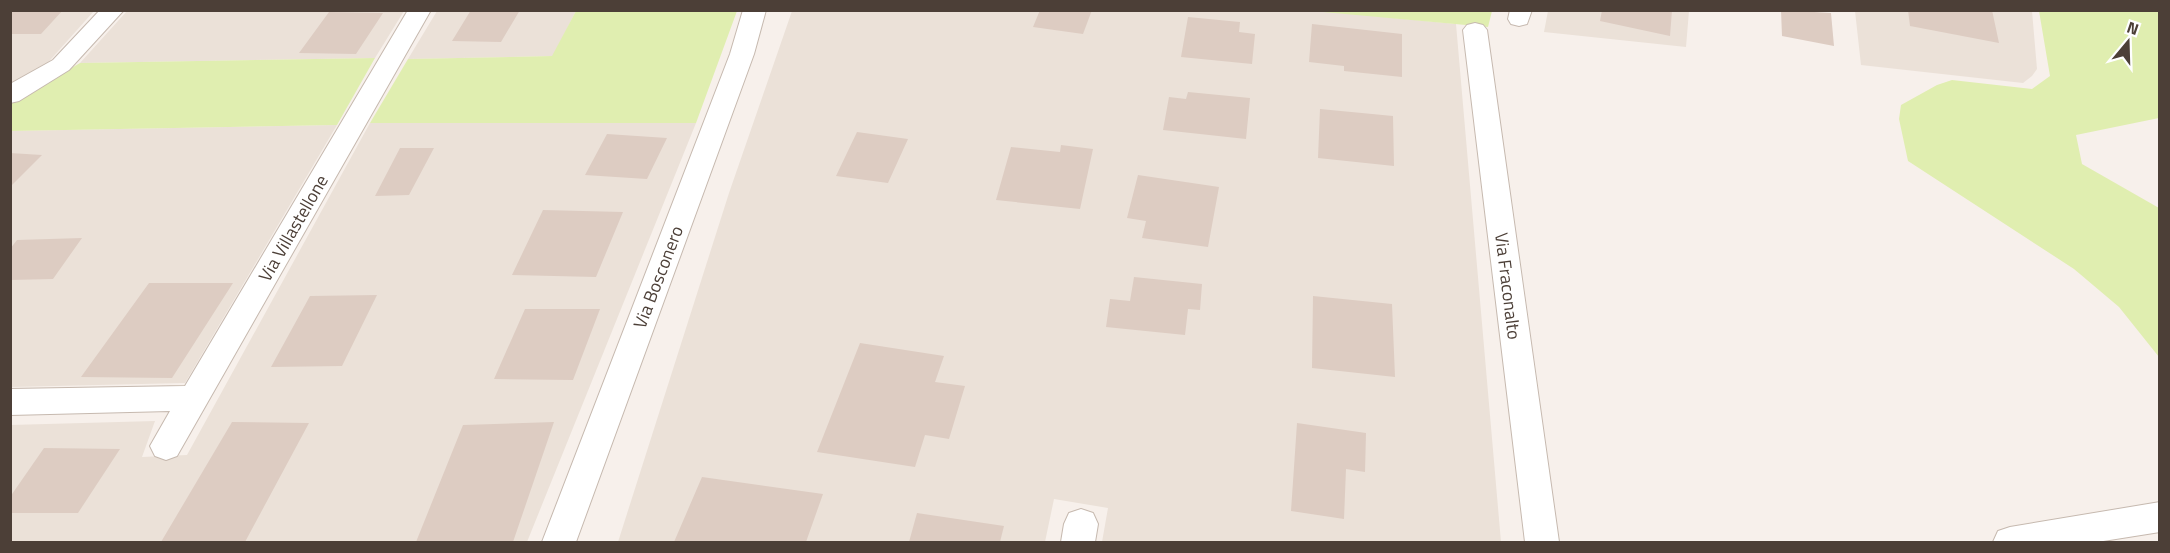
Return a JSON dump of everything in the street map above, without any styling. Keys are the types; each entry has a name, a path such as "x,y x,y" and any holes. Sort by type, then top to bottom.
{"street":[{"path":"10,96 61,65 113,10"},
{"name":"Via Villastellone","path":"166,446 420,10"},
{"name":"Via Bosconero","path":"559,543 742,54 755,10"},
{"name":"Via Fraconalto","path":"1475,30 1542,543"},
{"path":"10,402 194,398"},
{"path":"2010,543 2160,517"}],"shaded area":[{"path":"1312,10 1456,24 1501,542 1102,542 1108,508 1054,499 1045,542 618,542 729,193 792,11"},
{"path":"11,11 94,11 35,77 11,90"},
{"path":"127,11 404,11 375,58 80,63"},
{"path":"437,11 576,11 553,56 408,59"},
{"path":"1548,11 1689,11 1686,47 1544,32"},
{"path":"1855,11 2032,11 2037,69 2023,83 1861,65"},
{"path":"370,123 696,123 527,542 11,542 10,425 155,421 142,457 187,455"},
{"path":"337,125 185,383 11,387 10,131"}],"green space":[{"path":"576,11 737,11 696,123 370,123 408,59 552,56"},
{"path":"1312,11 1492,11 1488,27"},
{"path":"2039,11 2159,11 2159,118 2076,135 2082,164 2159,208 2159,357 2119,307 2074,269 1908,161 1899,119 1901,105 1937,85 1952,80 2032,89 2050,76"},
{"path":"375,58 337,125 11,131 10,104 80,63"}],"building":[{"path":"10,10 63,10 41,34 10,34"},
{"path":"471,10 520,10 501,42 452,41"},
{"path":"1040,10 1092,10 1083,34 1033,27"},
{"path":"1602,10 1672,10 1670,36 1600,21"},
{"path":"1781,10 1831,13 1834,46 1782,36"},
{"path":"1908,10 1992,10 1999,43 1910,26"},
{"path":"329,12 383,13 356,54 299,53"},
{"path":"1188,17 1240,22 1239,32 1255,34 1252,64 1181,57"},
{"path":"1312,24 1402,34 1402,77 1344,71 1344,66 1309,62"},
{"path":"1188,92 1250,98 1246,139 1163,130 1169,97 1186,99"},
{"path":"1320,109 1393,116 1394,166 1318,158"},
{"path":"857,132 908,139 888,183 836,176"},
{"path":"607,134 667,138 647,179 585,175"},
{"path":"1061,145 1093,149 1080,209 996,200 1011,147 1060,152"},
{"path":"400,148 434,148 409,195 375,196"},
{"path":"10,153 42,155 10,187"},
{"path":"1138,175 1219,187 1208,247 1142,238 1146,221 1127,218"},
{"path":"543,210 623,212 596,277 512,275"},
{"path":"82,238 53,279 10,280 10,249 17,240"},
{"path":"1134,277 1202,284 1200,310 1188,309 1185,335 1106,327 1110,299 1130,301"},
{"path":"149,283 233,283 172,378 81,377"},
{"path":"377,295 342,366 271,367 310,296"},
{"path":"1313,296 1392,304 1395,377 1312,368"},
{"path":"525,309 600,309 573,380 494,379"},
{"path":"860,343 944,356 935,382 965,386 949,439 925,435 915,467 817,452"},
{"path":"232,422 309,423 245,542 161,542"},
{"path":"554,422 513,542 416,542 463,425"},
{"path":"1297,423 1366,433 1365,472 1346,469 1344,519 1291,511"},
{"path":"44,448 120,449 78,513 10,513 10,497"},
{"path":"702,477 823,494 806,542 674,542"},
{"path":"917,513 1004,526 1000,542 909,542"}]}
